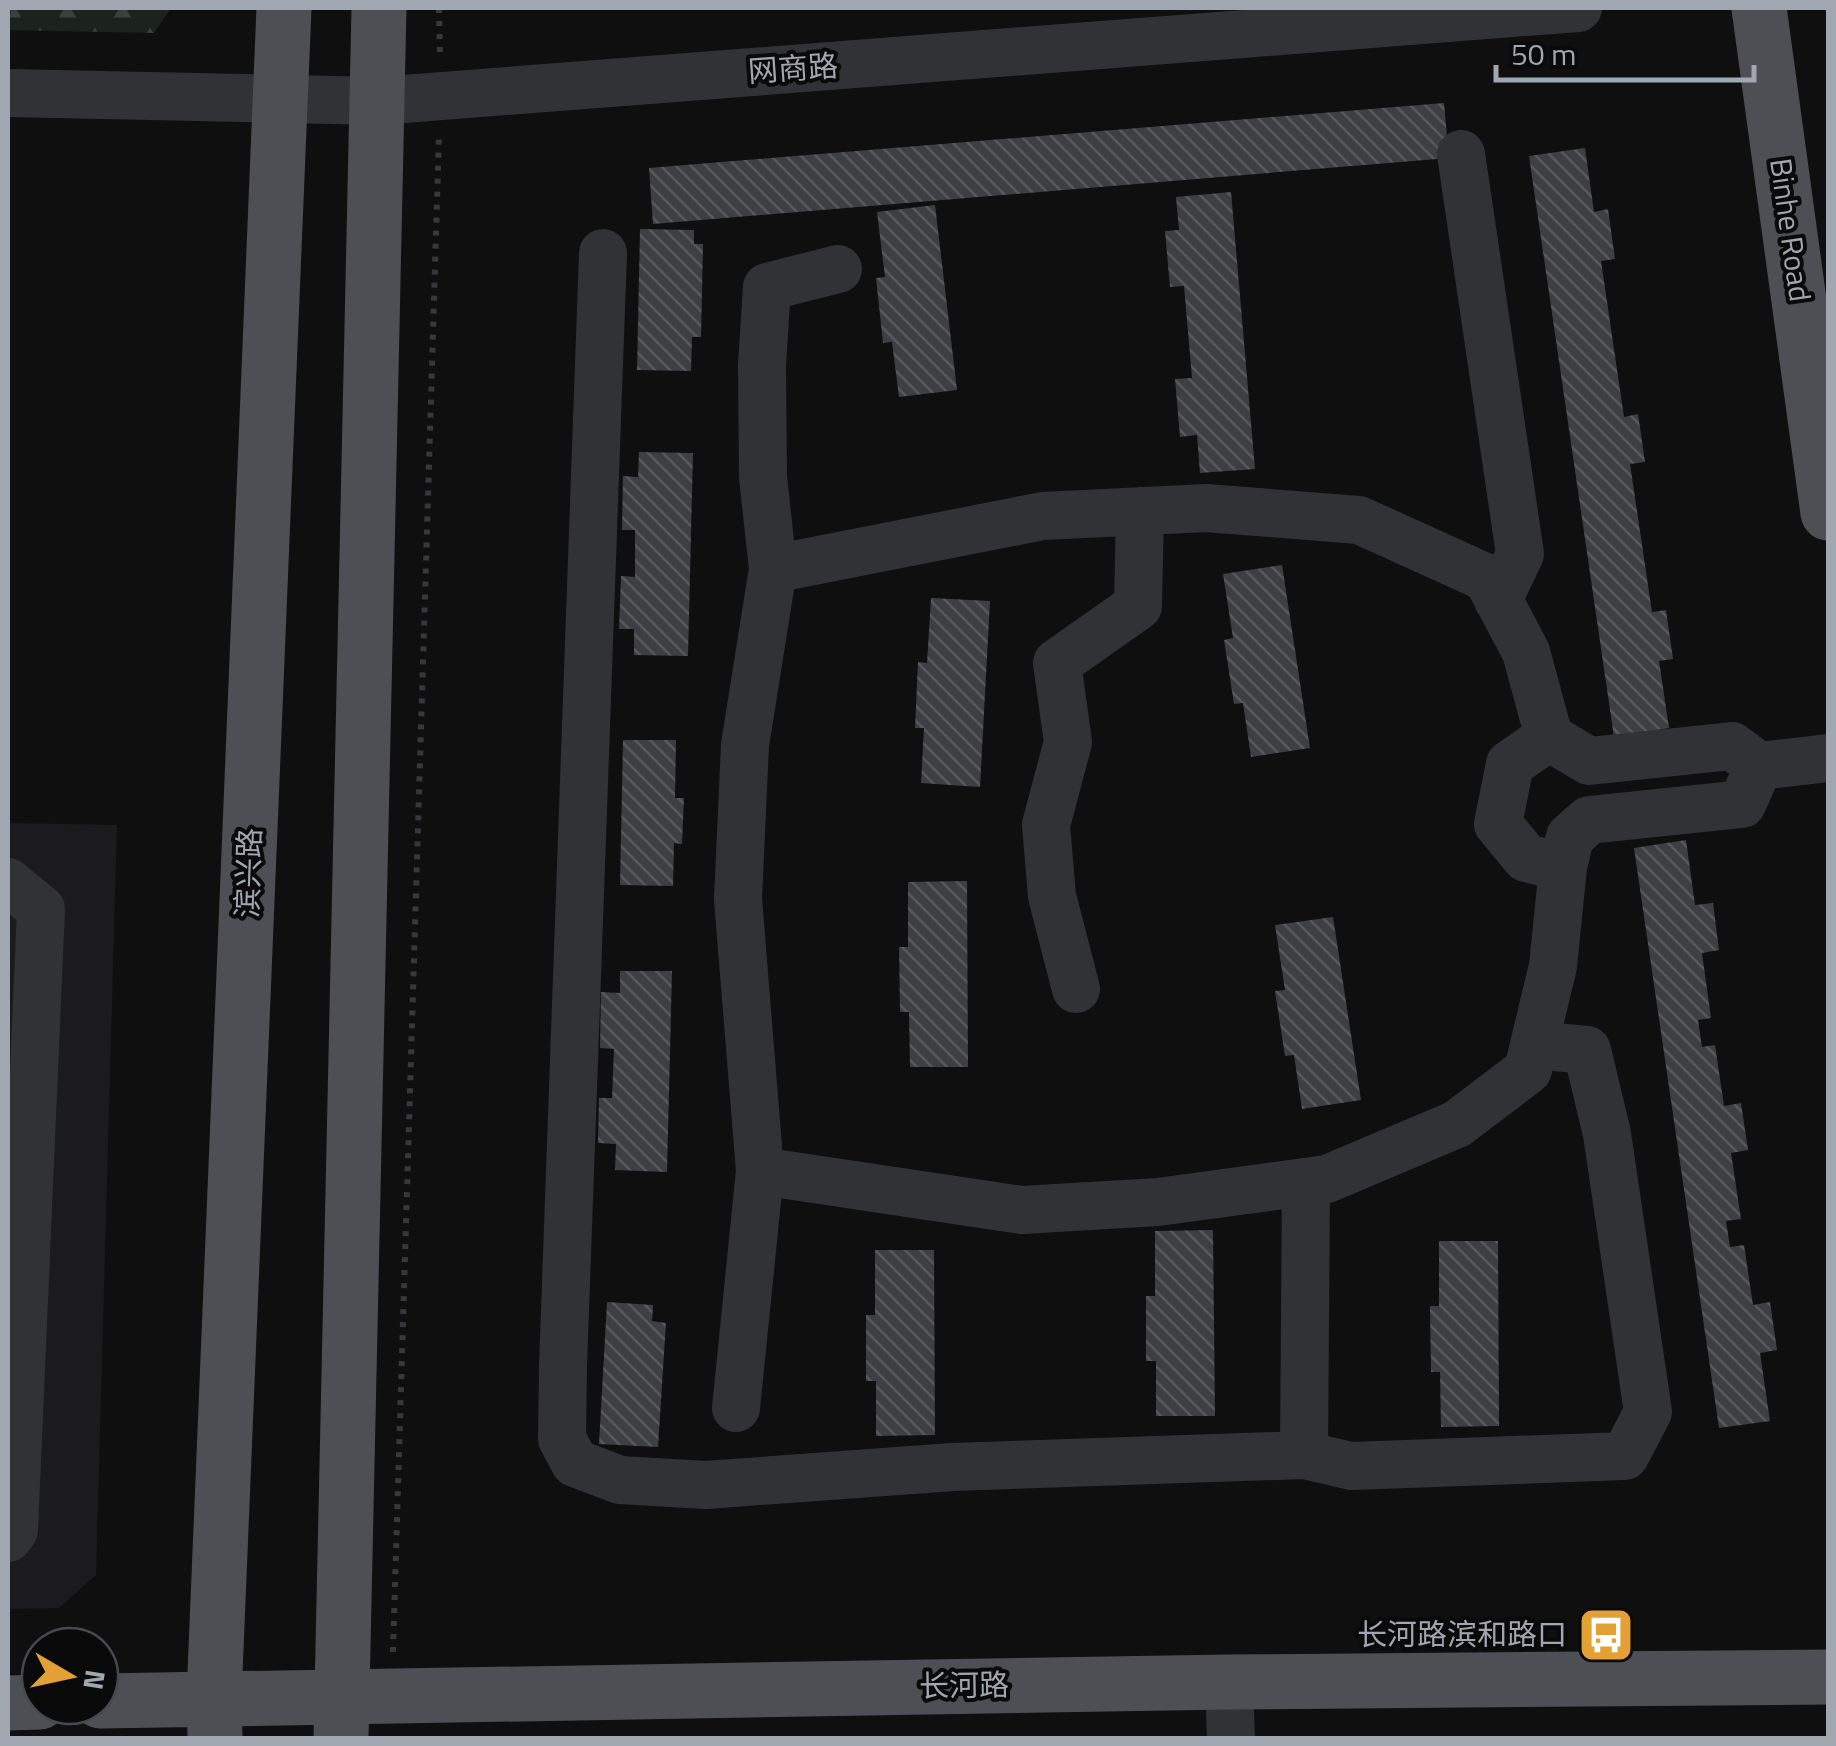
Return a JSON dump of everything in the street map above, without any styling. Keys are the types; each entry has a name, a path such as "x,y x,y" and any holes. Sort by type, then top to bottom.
{"main road":[{"name":"滨兴路","path":"215,1718 284,8"},
{"path":"358,1709 380,8"},
{"name":"Binhe Road","path":"1759,8 1828,512"},
{"name":"长河路","path":"120,1703 215,1718 358,1709 1229,1682 1828,1677"}],"street":[{"name":"网商路","path":"8,93 378,101 1578,8"},
{"path":"1461,154 1520,554 1498,600"},
{"path":"604,252 562,1384 562,1439 575,1463 620,1480 706,1485 953,1468 1304,1456 1351,1466 1625,1456 1648,1412 1607,1134 1587,1050 1534,1045"},
{"path":"736,1408 760,1171 738,900 745,745 773,569 763,478 762,365 767,288 838,270"},
{"path":"773,569 1043,516 1206,508 1359,520 1487,578 1526,652 1549,737 1589,762 1732,746 1759,766 1828,758"},
{"path":"1076,989 1052,896 1046,825 1068,742 1057,662 1138,606 1140,512"},
{"path":"1549,737 1510,764 1498,824 1526,858 1564,867"},
{"path":"760,1171 1022,1210 1158,1202 1327,1179 1457,1124 1528,1070 1553,966 1570,837 1589,820 1742,804 1759,766"},
{"path":"8,882 41,909 14,1530 8,1538"},
{"path":"1304,1456 1306,1182"},
{"path":"1229,1682 1231,1738"}],"path":[{"path":"358,1709 440,96 439,8"}],"shaded area":[{"path":"8,823 117,825 96,1575 59,1608 8,1609"}],"green space":[{"path":"11,8 171,8 154,33 8,30"}],"building":[{"path":"1444,103 1449,158 653,224 649,168"},
{"path":"1585,148 1594,212 1608,209 1615,259 1601,261 1624,417 1638,414 1645,462 1630,464 1652,612 1666,610 1673,659 1659,661 1669,728 1614,737 1529,156"},
{"path":"1231,192 1255,469 1200,473 1197,435 1180,437 1175,379 1192,378 1184,286 1170,287 1165,231 1179,230 1176,197"},
{"path":"935,205 957,390 899,397 892,342 883,343 876,278 885,277 877,212"},
{"path":"640,229 694,230 694,244 703,244 701,337 692,337 691,371 637,370"},
{"path":"639,452 693,453 688,656 634,655 634,629 619,629 621,576 635,577 635,530 622,530 623,476 638,477"},
{"path":"1282,565 1310,748 1251,757 1243,703 1234,704 1224,640 1233,638 1223,574"},
{"path":"931,598 990,601 980,787 921,783 924,728 915,728 918,662 927,663"},
{"path":"623,740 676,740 675,798 684,798 682,844 674,843 673,886 620,885"},
{"path":"1686,840 1695,905 1713,903 1719,950 1702,953 1711,1018 1698,1020 1702,1047 1715,1045 1724,1106 1741,1103 1748,1150 1731,1153 1741,1219 1726,1221 1730,1247 1744,1245 1753,1305 1770,1302 1777,1350 1760,1353 1770,1421 1719,1428 1634,848"},
{"path":"967,881 968,1067 910,1067 909,1012 900,1012 899,947 908,947 908,882"},
{"path":"1333,917 1361,1100 1302,1109 1294,1055 1285,1056 1275,991 1285,990 1275,925"},
{"path":"620,971 672,971 667,1172 615,1170 616,1144 598,1143 599,1098 612,1098 614,1049 600,1048 601,992 620,993"},
{"path":"1213,1230 1215,1416 1156,1416 1156,1361 1146,1361 1146,1296 1155,1296 1155,1231"},
{"path":"1439,1241 1498,1241 1499,1426 1441,1427 1440,1372 1431,1372 1430,1306 1439,1306"},
{"path":"875,1250 934,1250 935,1435 876,1436 876,1381 866,1381 866,1315 875,1315"},
{"path":"607,1302 653,1305 652,1321 666,1323 658,1447 599,1444"}],"place":[{"name":"长河路滨和路口","path":"1606,1635"}]}
